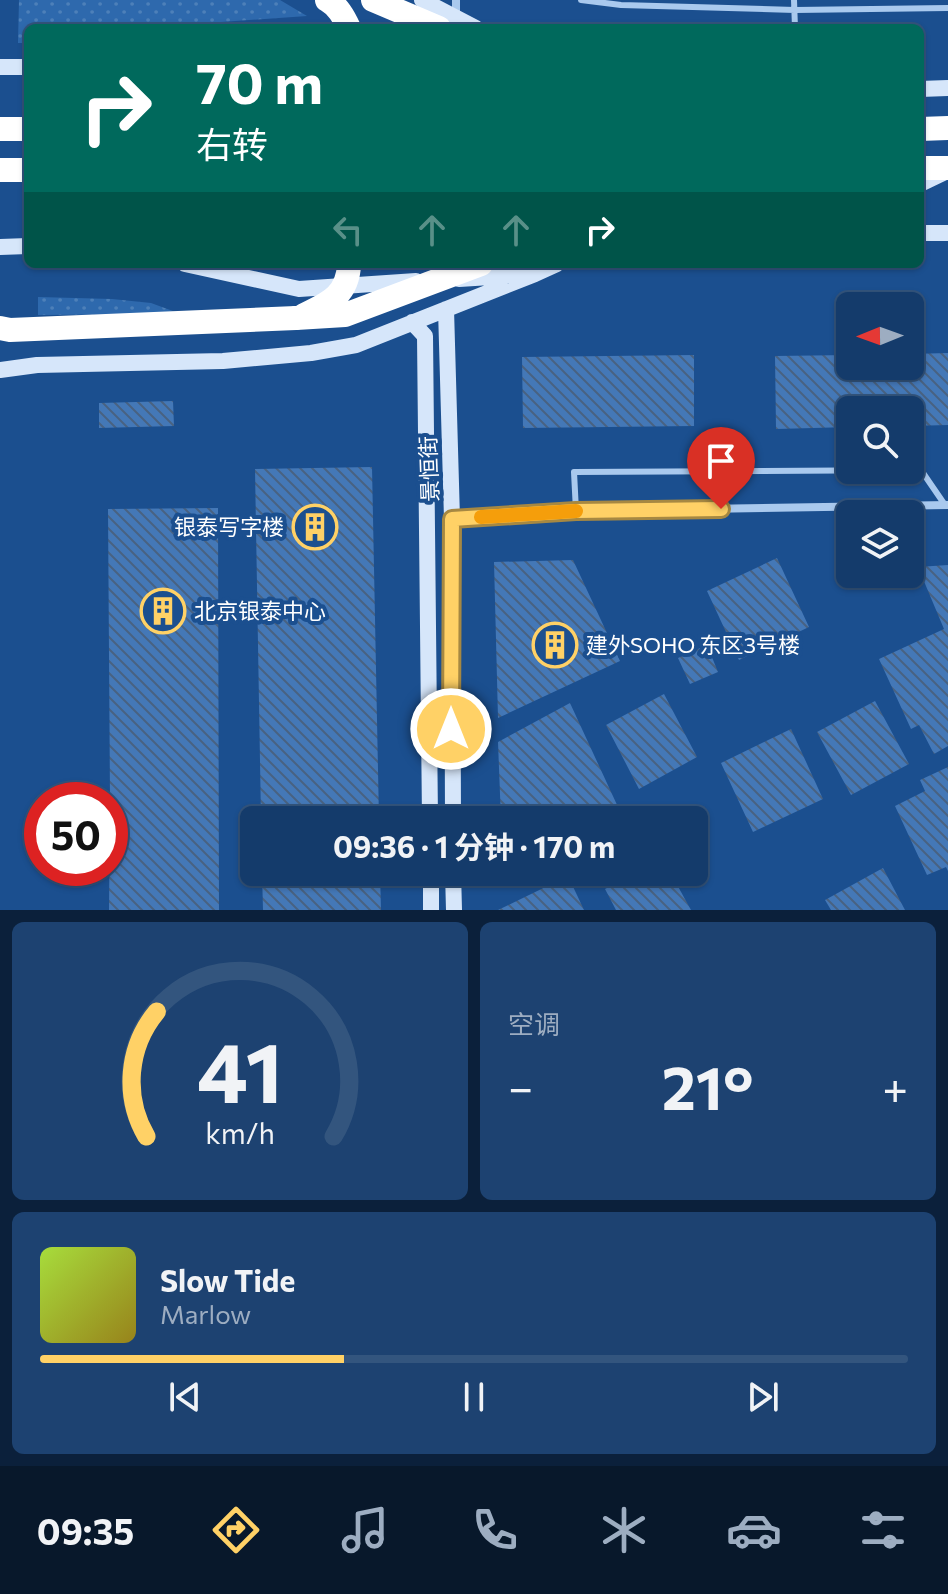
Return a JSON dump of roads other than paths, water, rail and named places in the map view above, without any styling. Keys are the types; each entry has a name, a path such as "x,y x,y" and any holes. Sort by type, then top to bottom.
{"highway":[{"path":"327,0 344,16 347,24"},
{"path":"373,0 448,23"},
{"path":"924,129 948,128"},
{"path":"0,129 24,129"},
{"path":"924,168 948,170"},
{"path":"0,170 24,170"},
{"path":"296,318 328,304 340,294 349,268"},
{"path":"3,331 345,315 470,268"}],"street":[{"path":"422,0 448,23 456,0"},
{"path":"0,67 24,67"},
{"path":"924,89 948,88"},
{"path":"924,182 948,170"},
{"path":"924,233 948,233"},
{"path":"0,247 24,246"},
{"path":"203,268 299,289 535,274"},
{"path":"0,370 37,365 223,361 311,353 356,345 548,268"},
{"name":"景恒街","path":"446,309 452,519 453,806"},
{"name":"景恒街","path":"412,322 425,336 430,806"},
{"path":"452,519 576,511 947,505"},
{"path":"431,886 431,910"},
{"path":"453,886 454,910"}],"lane":[{"path":"581,0 621,5 795,10 948,8"},
{"path":"794,0 795,24"},
{"path":"576,511 574,472 921,470 947,505"}],"place":[{"name":"银泰写字楼","path":"315,527"},
{"name":"北京银泰中心","path":"163,611"},
{"name":"建外SOHO 东区3号楼","path":"555,645"}]}
